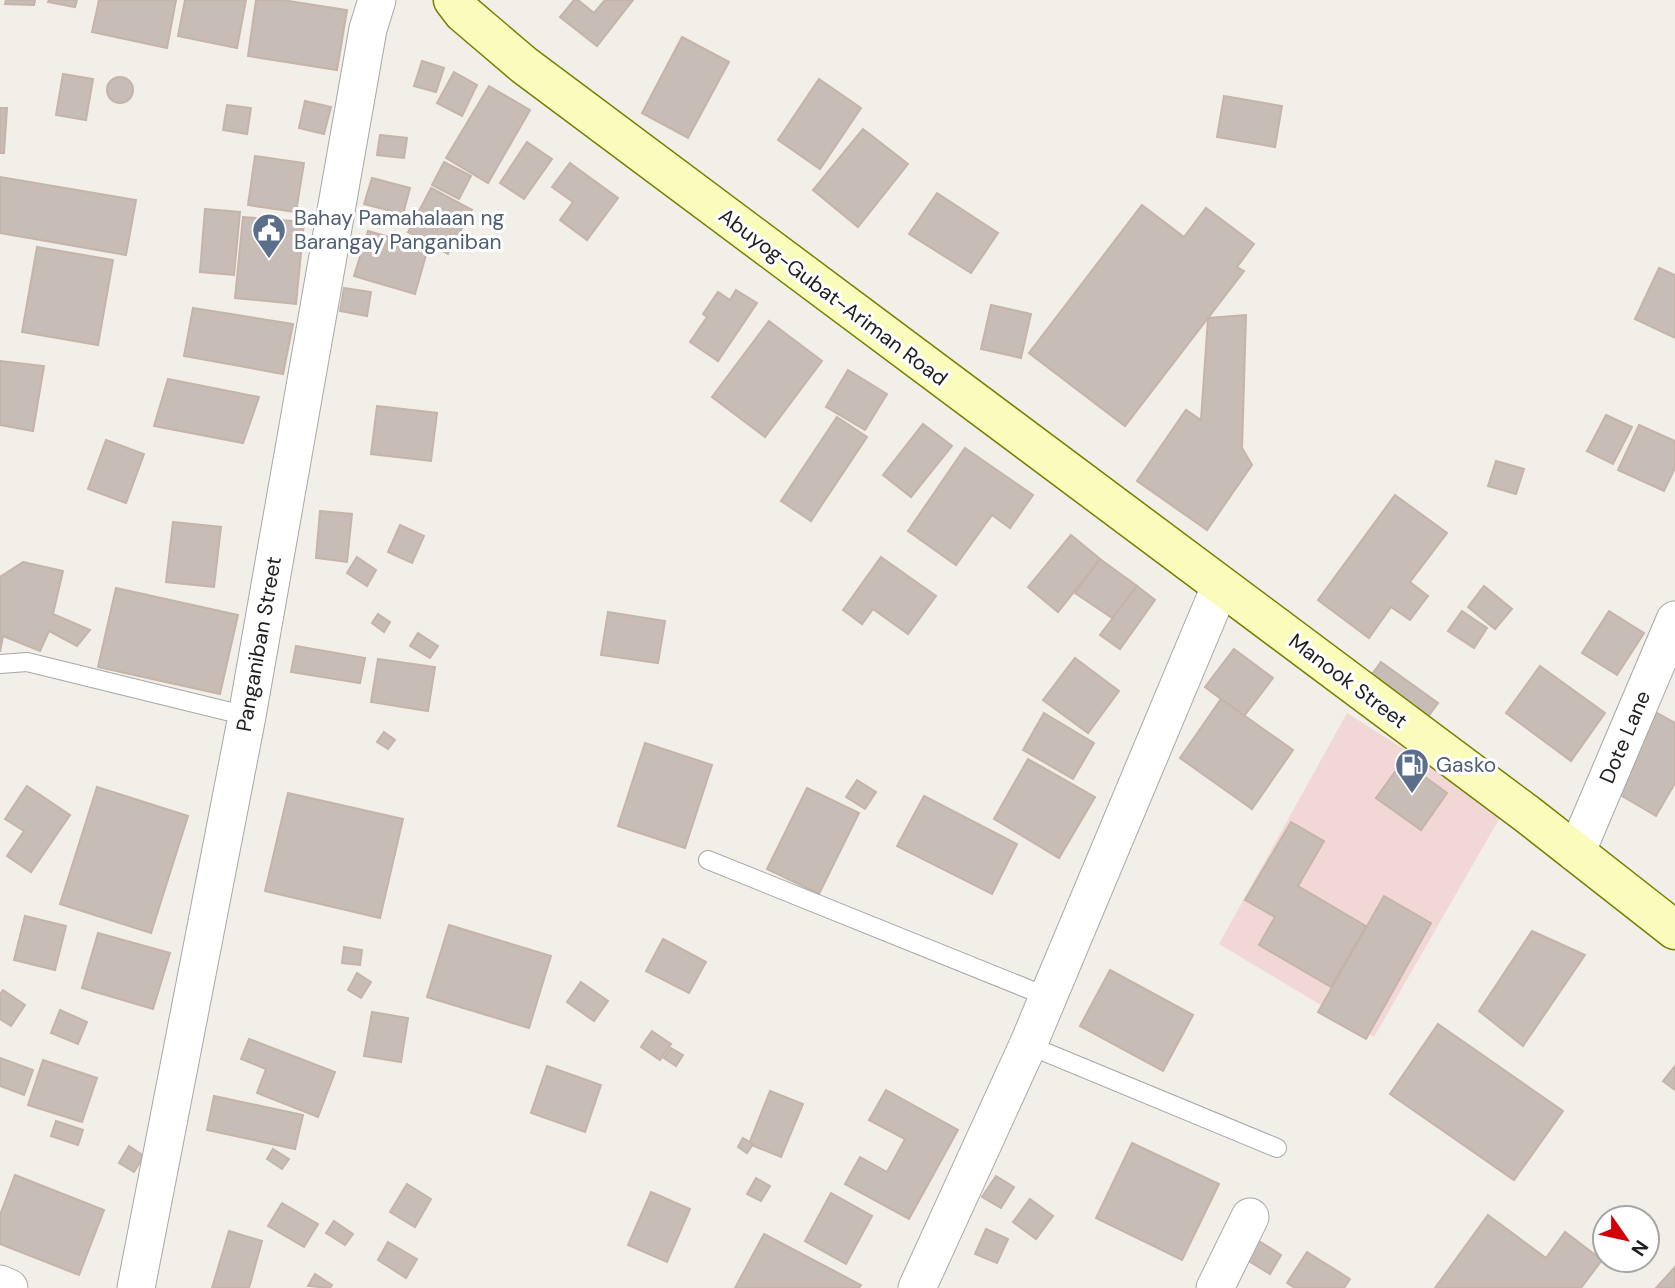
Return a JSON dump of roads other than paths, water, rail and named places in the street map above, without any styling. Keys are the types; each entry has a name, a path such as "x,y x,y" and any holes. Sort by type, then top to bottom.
{"main road":[{"name":"Abuyog-Gubat-Ariman Road","path":"453,0 463,13 524,65 1220,587"},
{"name":"Manook Street","path":"1220,587 1675,930"}],"street":[{"name":"Panganiban Street","path":"136,1288 247,716 368,29 377,0"},
{"path":"917,1288 1028,1045 1220,587"},
{"name":"Dote Lane","path":"1576,853 1675,620"},
{"path":"1215,1288 1250,1217"},
{"path":"0,1284 9,1288"}],"lane":[{"path":"0,664 27,662 247,716"},
{"path":"708,860 1048,997"},
{"path":"1028,1045 1278,1148"}],"place":[{"name":"Bahay Pamahalaan ng Barangay Panganiban","path":"269,260"},
{"name":"Gasko","path":"1412,795"}]}
